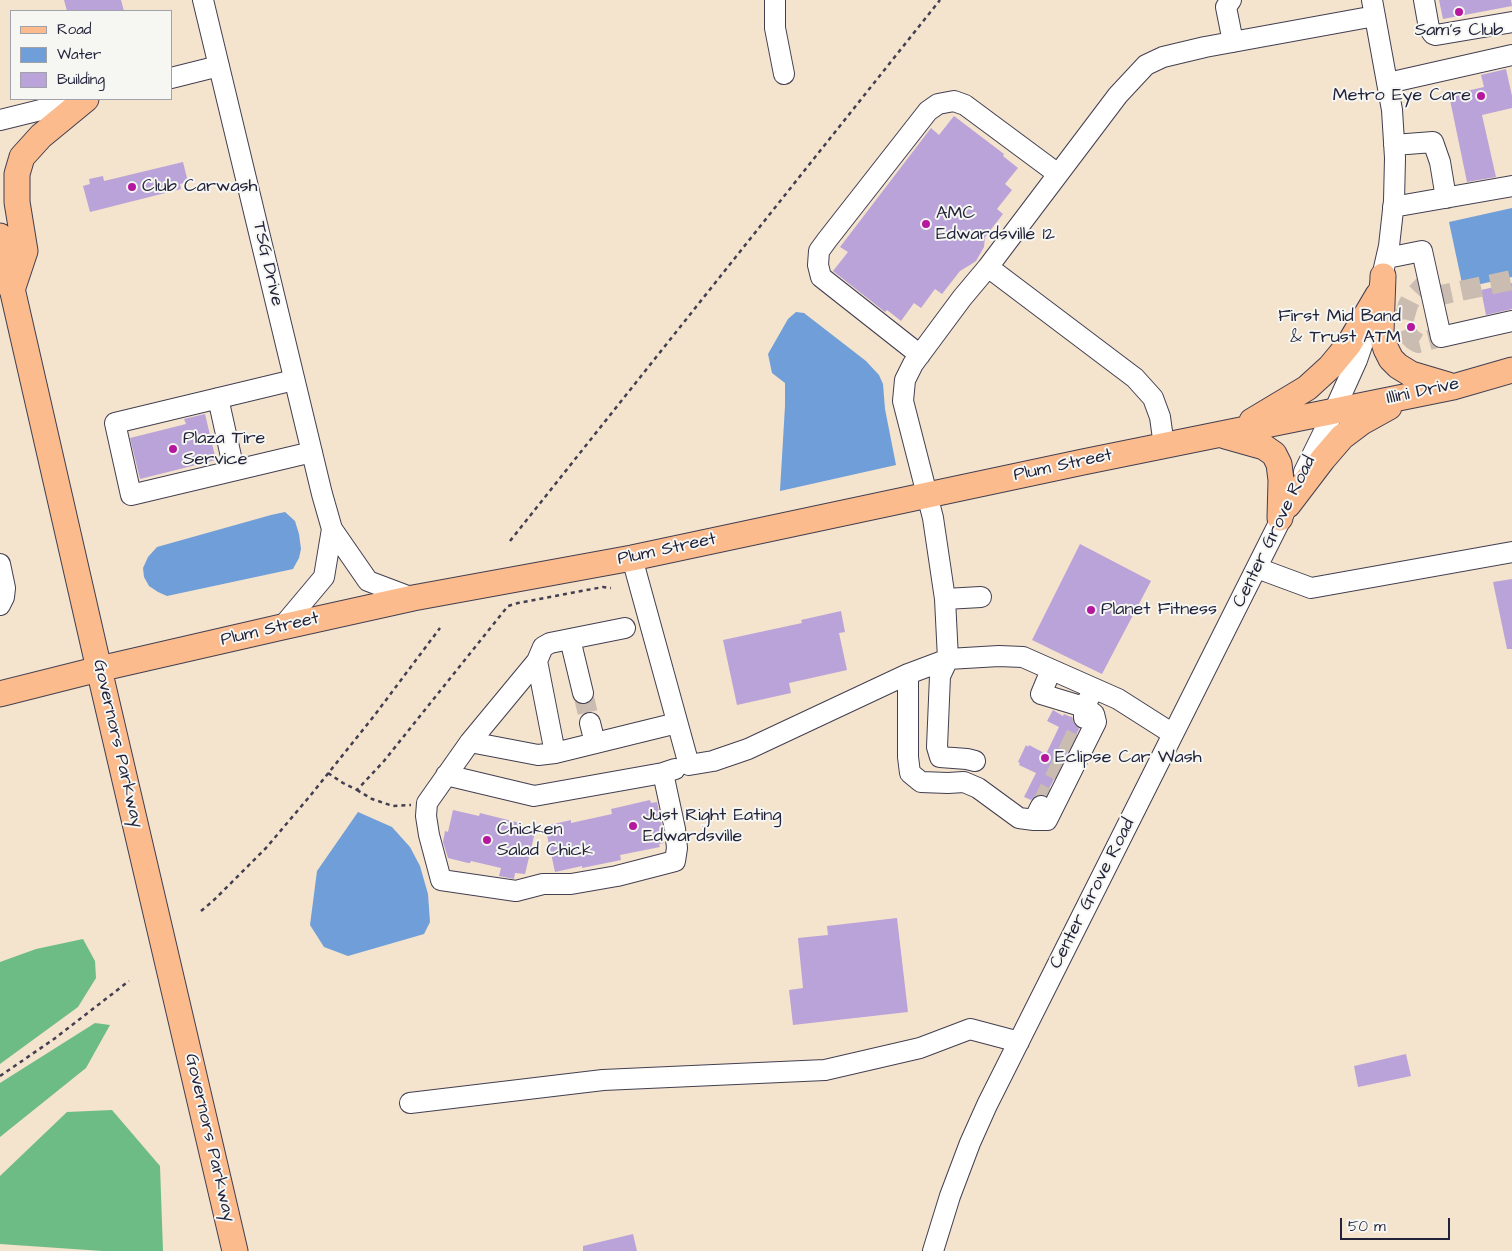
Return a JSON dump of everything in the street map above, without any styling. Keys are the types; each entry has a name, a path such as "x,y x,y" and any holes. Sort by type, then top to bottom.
{"main road":[{"path":"12,290 25,251 17,202 16,174 22,157 41,136 85,100"},
{"name":"Governors Parkway","path":"0,236 235,1251"},
{"path":"1383,276 1381,333 1391,359 1398,366 1412,374 1453,387"},
{"path":"1226,433 1307,388 1330,367 1349,344 1383,276"},
{"name":"Illini Drive","path":"1334,411 1453,387 1512,370"},
{"path":"1284,513 1342,437 1362,422 1395,404 1453,387"},
{"name":"Plum Street","path":"0,694 99,669 413,598 632,558 928,494 1334,411"},
{"path":"1226,433 1264,447 1274,454 1279,464 1284,513"}],"street":[{"name":"TSG Drive","path":"203,0 294,380 332,528 368,581 413,598"},
{"path":"775,0 775,28 784,74"},
{"path":"1231,0 1226,7 1233,42"},
{"path":"1424,0 1429,28 1436,35 1512,22"},
{"path":"975,762 967,758 940,757 937,747 940,676 948,659 945,599 928,494 903,401 905,380 913,364 1118,95 1146,65 1163,57 1373,8"},
{"name":"Center Grove Road","path":"933,1251 950,1196 987,1105 1257,568 1357,360 1383,276 1393,207 1394,145 1392,110 1373,8"},
{"path":"1388,83 1512,55"},
{"path":"172,78 219,66"},
{"path":"0,120 82,100"},
{"path":"920,355 821,277 818,265 819,250 928,111 938,104 954,101 965,105 1058,174"},
{"path":"1394,145 1433,142 1440,162 1446,198"},
{"path":"1393,207 1512,186"},
{"path":"1383,276 1422,251 1440,337 1512,321"},
{"path":"988,267 1135,378 1153,398 1160,417 1164,446"},
{"path":"294,380 115,423 131,495 312,452"},
{"path":"218,398 234,470"},
{"name":"TSG Drive","path":"282,627 324,577 332,528"},
{"path":"1257,568 1311,588 1512,552"},
{"path":"632,558 689,765"},
{"path":"0,564 5,588 4,597 0,605"},
{"path":"945,599 981,597"},
{"path":"624,628 550,643 543,647 537,660 470,742 446,775 427,803 426,816 441,880 516,891 543,884 571,884 616,876 675,861 677,848 663,773"},
{"path":"570,639 583,693"},
{"path":"446,775 534,796 663,773 689,765 713,761 748,749 908,674 948,659 1000,656 1023,657 1118,699 1173,734"},
{"path":"537,660 556,752"},
{"path":"908,674 908,757 910,773 921,782 964,782 978,788 1019,818 1038,813 1047,820 1096,722 1094,714 1084,713 1041,694 1052,670"},
{"path":"1084,713 1094,689"},
{"path":"590,723 595,743"},
{"path":"470,742 538,755 676,723"},
{"path":"410,1103 603,1080 825,1070 920,1048 970,1029 1018,1042"}],"path":[{"path":"510,541 940,0"},
{"path":"357,790 384,761 508,606 603,587 611,588"},
{"path":"202,911 266,848 374,716 440,628"},
{"path":"328,773 372,799 392,806 427,803"},
{"path":"0,1076 54,1039 128,981"}],"green space":[{"path":"83,939 95,961 96,978 78,1007 0,1064 0,962 36,949"},
{"path":"95,1023 110,1025 86,1068 0,1137 0,1083"},
{"path":"112,1110 160,1166 163,1251 102,1251 0,1244 0,1176 67,1112"}],"water":[{"path":"1512,208 1512,277 1463,288 1449,222"},
{"path":"796,312 804,313 866,361 879,375 883,384 885,409 896,465 780,491 785,383 772,373 768,354 788,319"},
{"path":"285,512 295,521 299,534 301,549 293,569 167,596 149,586 144,577 143,568 148,557 157,547"},
{"path":"358,812 392,827 410,847 420,866 428,894 430,922 424,934 348,956 324,947 310,925 317,871"}],"building":[{"path":"64,0 121,0 124,10 67,10"},
{"name":"Sam's Club","path":"1439,0 1511,0 1512,6 1443,19"},
{"path":"1506,69 1512,96 1512,108 1482,115 1496,177 1467,182 1449,95 1484,87 1481,75"},
{"name":"AMC Edwardsville 12","path":"954,116 1004,154 1003,156 1018,168 1005,184 1012,190 997,209 1003,214 985,237 984,247 976,261 960,271 942,294 935,289 921,308 914,303 901,321 887,310 885,312 833,271 848,252 840,247 931,128 939,135"},
{"name":"Club Carwash","path":"183,162 188,182 180,184 181,189 90,212 83,186 90,184 89,179 103,176 104,181"},
{"path":"1512,283 1512,309 1486,315 1481,290"},
{"name":"Plaza Tire Service","path":"205,414 216,460 140,479 130,438 186,424 184,419"},
{"name":"Planet Fitness","path":"1080,544 1151,581 1102,674 1032,640"},
{"path":"1512,579 1512,649 1507,649 1493,582"},
{"path":"841,611 845,632 839,633 847,670 789,683 791,693 737,705 723,640 802,623 801,620"},
{"name":"Eclipse Car Wash","path":"1053,710 1063,716 1064,714 1072,716 1074,723 1079,729 1046,795 1040,794 1031,800 1024,797 1036,773 1019,765 1020,763 1018,762 1026,745 1046,754 1059,727 1047,721"},
{"path":"650,800 651,803 657,802 664,843 659,844 660,847 620,855 621,860 555,872 545,826 571,820 571,823 612,814 611,809"},
{"name":"Chicken Salad Chick","path":"453,810 479,816 480,813 520,823 518,831 526,829 535,832 525,874 515,873 514,879 499,876 501,868 448,858 443,842 445,831 448,832"},
{"path":"897,918 908,1012 793,1025 789,990 803,988 798,938 828,935 827,926"},
{"path":"1406,1054 1411,1076 1358,1087 1354,1066"},
{"path":"633,1234 637,1251 583,1251 583,1246"}],"tunnel":[{"path":"1428,277 1425,284 1408,305 1404,319 1405,327 1409,336 1418,343 1441,337"},
{"path":"1432,297 1512,280"},
{"path":"583,693 590,723"},
{"path":"1041,806 1084,718"}],"place":[{"name":"Sam's Club","path":"1459,12"},
{"name":"Metro Eye Care","path":"1481,96"},
{"name":"Club Carwash","path":"132,187"},
{"name":"AMC Edwardsville 12","path":"926,224"},
{"name":"First Mid Band & Trust ATM","path":"1411,327"},
{"name":"Plaza Tire Service","path":"173,449"},
{"name":"Planet Fitness","path":"1091,610"},
{"name":"Eclipse Car Wash","path":"1045,758"},
{"name":"Just Right Eating Edwardsville","path":"633,826"},
{"name":"Chicken Salad Chick","path":"487,840"}]}
